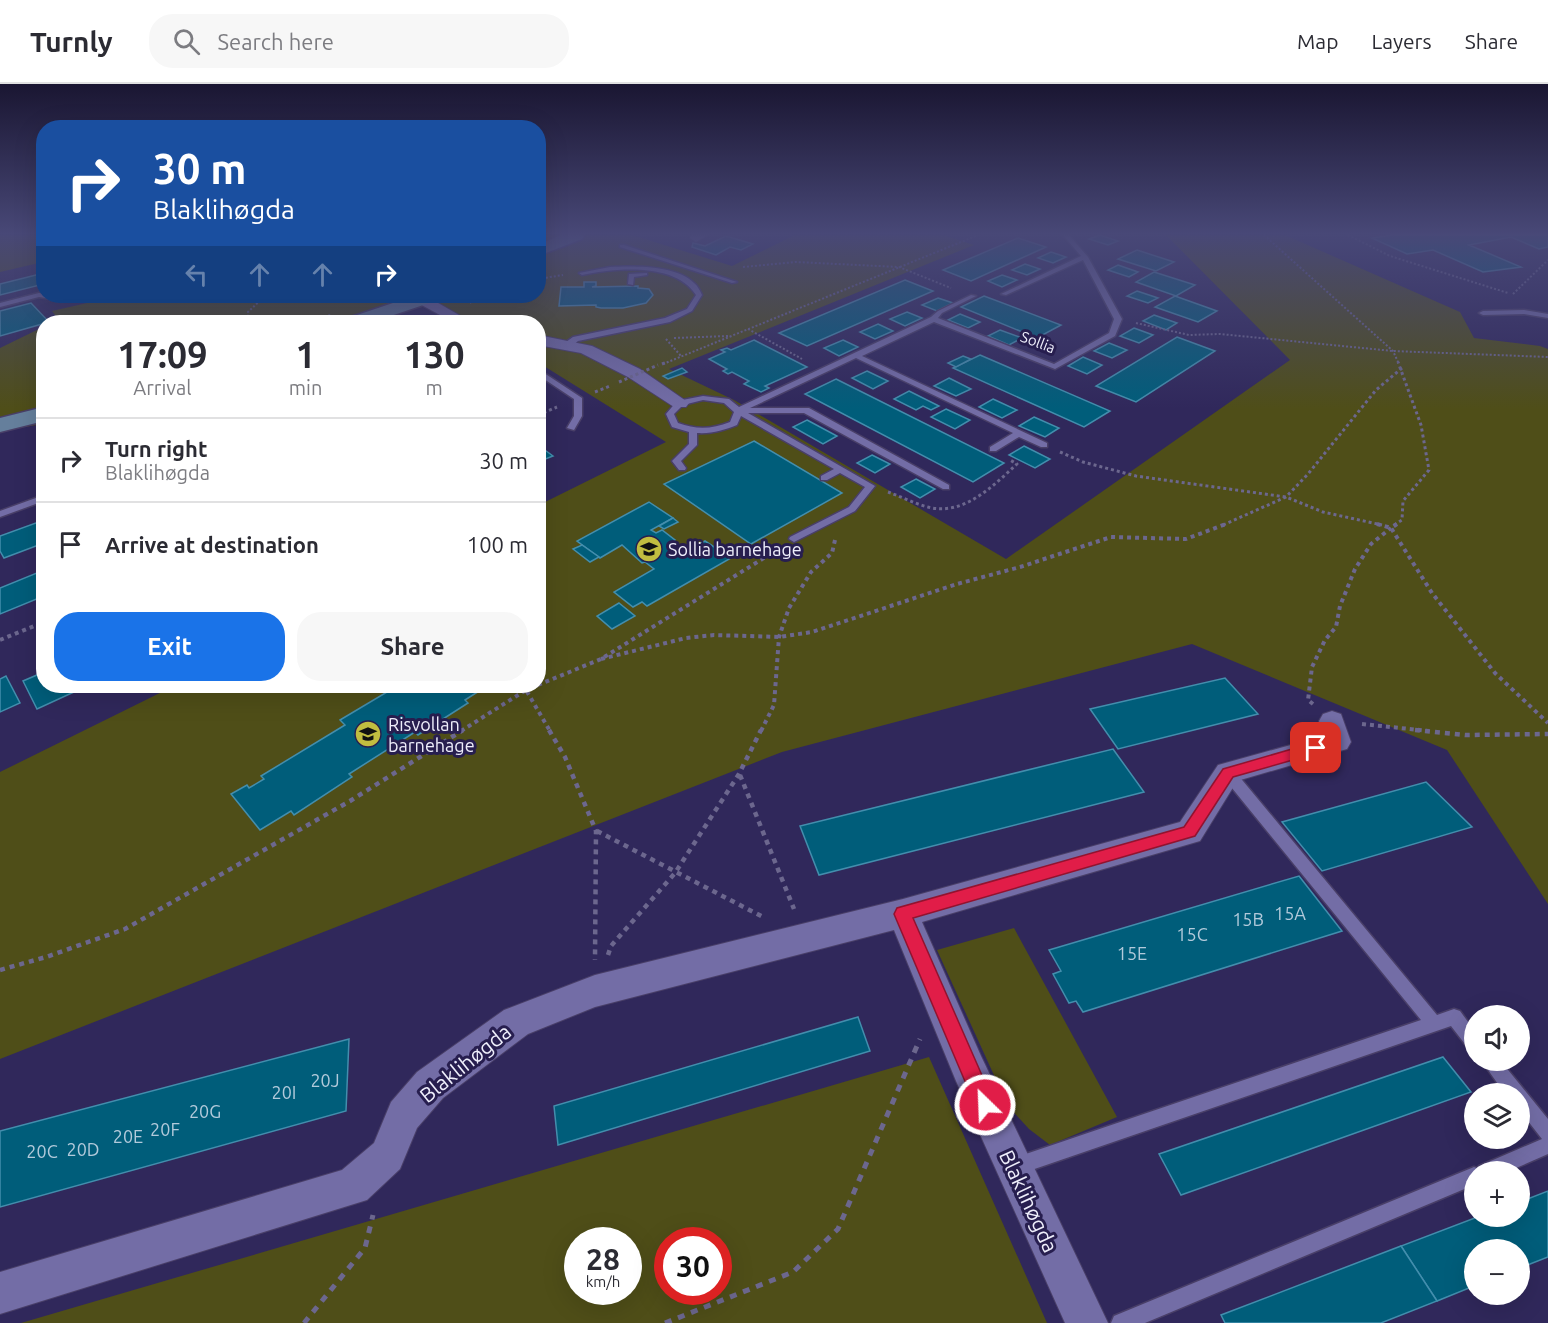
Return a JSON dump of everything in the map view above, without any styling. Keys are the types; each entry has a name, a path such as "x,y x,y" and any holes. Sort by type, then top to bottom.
{"street":[{"path":"375,315 410,303"},
{"path":"435,303 453,315"},
{"path":"546,341 586,349 617,364 681,403"},
{"path":"0,425 36,416"},
{"path":"1228,773 1338,742 1332,721"},
{"name":"Blaklihøgda","path":"0,1293 353,1186 387,1156 404,1115 430,1085 516,1022 595,991 903,914 1190,832 1228,773"},
{"name":"Blaklihøgda","path":"903,914 938,1001 1013,1168 1087,1323"}],"lane":[{"path":"569,344 576,339 667,320 690,310 699,296 698,293"},
{"path":"1104,293 1118,319"},
{"path":"0,305 36,295"},
{"path":"794,539 852,509 870,486 738,411 726,401 703,398 681,403 670,414 675,425 693,432 717,432 734,423 738,411 934,319 940,312 974,297"},
{"path":"1483,313 1524,312 1548,316"},
{"name":"Sollia","path":"934,319 1055,367 1112,334 1118,319"},
{"path":"857,356 1044,446"},
{"path":"546,376 578,398 578,416 571,428"},
{"path":"738,411 806,410 946,487"},
{"path":"682,468 676,461 693,445 693,432"},
{"path":"993,449 1019,433"},
{"path":"824,478 841,469"},
{"path":"0,514 36,501"},
{"path":"1228,773 1434,1024"},
{"path":"1013,1168 1454,1017 1464,1030"},
{"path":"1498,1071 1507,1083"},
{"path":"1530,1110 1548,1133"},
{"path":"1511,1161 1548,1145"},
{"path":"1121,1323 1464,1180"}],"path":[{"path":"618,382 836,293"},
{"path":"964,293 974,297"},
{"path":"1328,293 1393,351 1402,368 1428,454 1429,470 1403,501 1402,520 1371,544 1355,569 1340,606 1336,627 1325,639 1312,667 1308,700 1332,721 1466,735 1548,734"},
{"path":"248,315 248,312 258,303"},
{"path":"358,303 384,305 393,309"},
{"path":"1118,319 1189,335 1220,334 1393,351 1548,357"},
{"path":"747,329 823,370"},
{"path":"665,338 729,336"},
{"path":"601,658 686,638 779,637 832,626 957,584 1020,567 1111,537 1186,539 1286,497 1308,474 1376,390 1402,368"},
{"path":"1044,446 1083,462 1136,476 1286,497 1323,512 1391,528 1432,592 1495,673 1548,723"},
{"path":"595,991 611,946 675,873 739,774 774,705 779,637 789,608 811,572 832,553 840,515"},
{"path":"546,682 601,658 794,539"},
{"path":"0,640 36,625"},
{"path":"0,970 46,957 125,929 350,801 521,693"},
{"path":"528,693 565,757 596,831 595,991"},
{"path":"739,774 807,939"},
{"path":"596,831 807,939"},
{"path":"665,1323 793,1272 838,1229 938,1001"},
{"path":"304,1323 365,1248 387,1156"}],"shaded area":[{"path":"546,293 856,293 669,369 734,400 1006,559 1290,360 1223,293 1416,293 1460,312 1474,338 1548,349 1548,904 1447,750 1192,644 782,752 0,1059 0,772 160,693 546,693 546,502 666,442 546,367 546,315 450,315 423,303 546,303"},
{"path":"87,303 423,303 389,315 55,315 52,311"},
{"path":"36,330 36,425 0,431 0,348"},
{"path":"1014,928 1117,1117 1050,1145 1029,1129 1008,1106 937,950"},
{"path":"929,1057 1047,1323 21,1323"}],"building":[{"path":"560,293 652,293 653,295 646,303 623,308 601,308 596,305 559,306"},
{"path":"875,293 929,293 807,346 779,333"},
{"path":"1133,293 1142,293 1158,298 1148,303 1127,296"},
{"path":"1167,293 1181,293 1176,296"},
{"path":"984,296 1061,325 1037,338 961,307"},
{"path":"1175,296 1217,311 1198,322 1155,307"},
{"path":"938,298 953,303 937,311 922,305"},
{"path":"31,303 42,315 36,315 36,326 0,336 0,311"},
{"path":"907,312 922,318 905,326 890,319"},
{"path":"960,314 980,322 968,328 948,320"},
{"path":"1154,315 1177,323 1166,330 1143,321"},
{"path":"878,324 893,331 875,339 860,332"},
{"path":"1134,328 1153,335 1139,343 1120,336"},
{"path":"1000,330 1022,338 1009,345 988,336"},
{"path":"1177,337 1215,351 1136,402 1096,386"},
{"path":"754,340 807,367 765,386 769,388 761,392 744,384 749,381 732,372 728,374 723,371 727,369 709,359 725,352 721,350 727,348 731,350"},
{"path":"843,340 858,347 839,356 824,348"},
{"path":"1109,343 1127,350 1112,358 1094,351"},
{"path":"980,355 1110,411 1084,427 953,368"},
{"path":"963,356 971,359 956,367 948,363"},
{"path":"1083,357 1102,365 1087,374 1068,366"},
{"path":"682,368 687,372 668,379 663,376"},
{"path":"867,371 888,381 873,389 852,378"},
{"path":"949,378 971,389 956,396 934,386"},
{"path":"836,379 1004,463 973,482 805,394"},
{"path":"909,391 939,406 931,410 923,406 916,410 894,399"},
{"path":"993,399 1017,410 1002,418 979,407"},
{"path":"946,409 970,420 955,429 931,417"},
{"path":"1034,417 1059,428 1045,437 1019,426"},
{"path":"807,420 837,436 823,444 793,427"},
{"path":"754,441 842,493 751,544 664,484"},
{"path":"1024,446 1050,459 1035,468 1009,455"},
{"path":"546,451 553,456 546,459"},
{"path":"872,455 890,464 875,473 857,463"},
{"path":"916,479 935,489 920,498 901,487"},
{"path":"649,502 673,518 651,530 656,533 662,530 675,540 670,543 682,549 680,550 684,553 705,541 731,558 647,606 642,602 633,607 614,592 654,569 645,562 642,563 622,545 600,558 577,541"},
{"path":"673,518 678,522 664,529 659,526"},
{"path":"36,523 36,546 4,558 0,551 0,536"},
{"path":"582,545 599,557 590,562 573,549"},
{"path":"36,573 36,599 0,614 0,588"},
{"path":"619,603 635,616 612,629 597,616"},
{"path":"36,675 36,693 72,693 37,709 23,681"},
{"path":"6,676 20,703 0,712 0,679"},
{"path":"1225,678 1258,714 1118,749 1090,709"},
{"path":"385,693 476,693 465,700 468,703 418,735 415,732 349,774 352,777 294,815 291,811 260,830 231,794 247,785 249,788 264,779 261,776 345,725 340,720"},
{"path":"1113,749 1144,792 819,875 800,826"},
{"path":"1426,782 1472,827 1322,871 1282,822"},
{"path":"1299,876 1342,931 1083,1012 1076,1001 1069,1003 1053,974 1061,971 1049,950"},
{"path":"858,1017 870,1051 558,1145 554,1106"},
{"path":"349,1039 346,1111 0,1207 0,1131"},
{"path":"1443,1057 1464,1083 1464,1094 1181,1195 1159,1154"},
{"path":"1548,1191 1548,1257 1530,1264 1530,1239 1464,1239 1464,1290 1437,1301 1401,1246 1464,1222 1464,1227 1530,1227 1530,1198"},
{"path":"1401,1246 1437,1301 1381,1323 1225,1323 1221,1315"}],"place":[{"name":"Sollia barnehage","path":"649,549"},
{"name":"Risvollan barnehage","path":"368,734"}],"route":[{"path":"985,1105 938,1001 903,914 1190,832 1228,773 1316,748"}]}
